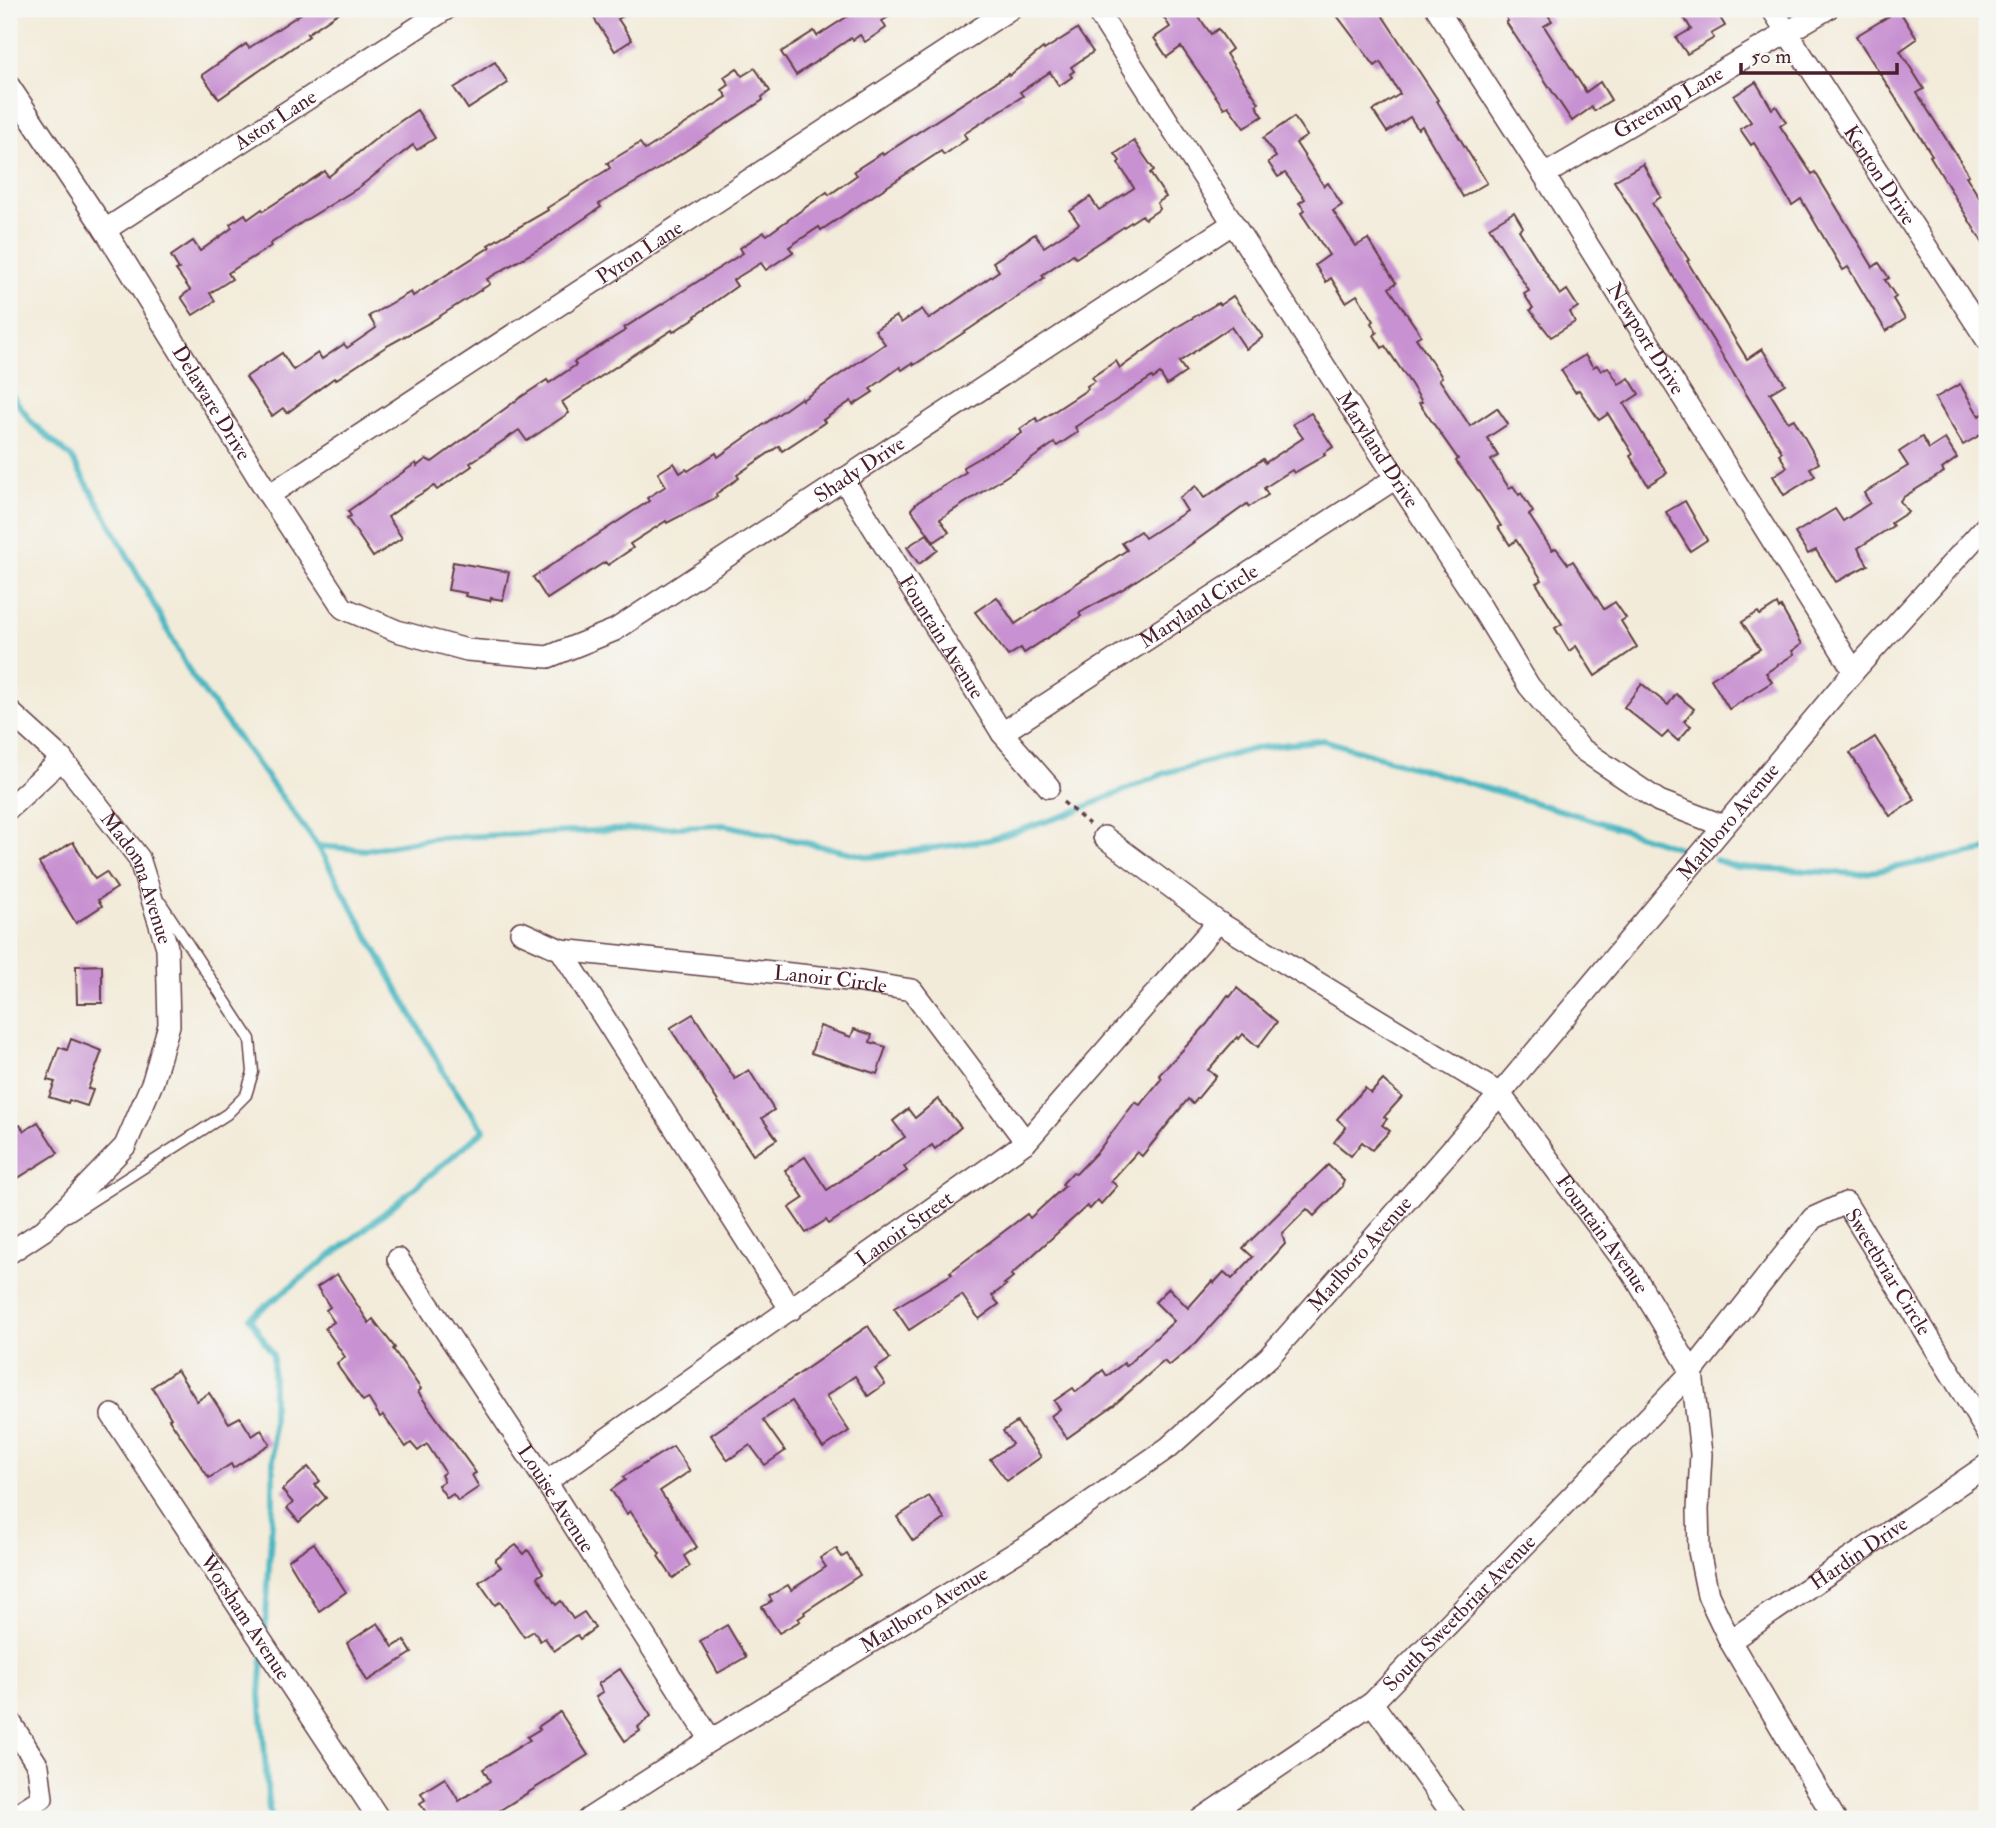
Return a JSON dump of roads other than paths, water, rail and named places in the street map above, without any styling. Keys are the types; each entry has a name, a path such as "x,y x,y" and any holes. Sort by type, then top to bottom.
{"street":[{"name":"Astor Lane","path":"105,230 446,9"},
{"name":"Pyron Lane","path":"269,495 1010,9"},
{"name":"Maryland Drive","path":"1096,9 1232,224 1478,602 1529,686 1580,748 1659,801 1724,826"},
{"name":"Newport Drive","path":"1437,9 1544,174 1854,671"},
{"name":"Kenton Drive","path":"1772,9 1987,340"},
{"name":"Greenup Lane","path":"1544,174 1827,9"},
{"name":"Delaware Drive","path":"9,86 105,230 269,495 343,608 397,631 467,650"},
{"name":"Shady Drive","path":"467,650 548,657 615,631 1232,224"},
{"name":"Maryland Circle","path":"1002,733 1396,478"},
{"name":"Fountain Avenue","path":"843,480 1002,733 1049,787"},
{"name":"Marlboro Avenue","path":"588,1819 1030,1544 1169,1447 1269,1357 1500,1094 1854,671 1987,525"},
{"name":"Madonna Avenue","path":"9,711 62,759 139,858 167,947 169,1025 153,1080 125,1146 44,1230 9,1253"},
{"path":"9,808 62,759"},
{"name":"Fountain Avenue","path":"1104,837 1218,922 1500,1094 1634,1275 1692,1372 1701,1454 1699,1550 1707,1595 1730,1641 1835,1819"},
{"name":"Lanoir Street","path":"546,1482 1026,1142 1218,922"},
{"name":"Lanoir Circle","path":"521,932 561,950 848,980 912,990 1026,1142"},
{"path":"561,950 791,1310"},
{"name":"Sweetbriar Circle","path":"1692,1372 1813,1219 1846,1203 1987,1432"},
{"name":"Louise Avenue","path":"398,1259 546,1482 711,1740"},
{"name":"South Sweetbriar Avenue","path":"1201,1819 1372,1703 1692,1372"},
{"name":"Worsham Avenue","path":"112,1415 379,1819"},
{"name":"Hardin Drive","path":"1730,1641 1987,1465"},
{"path":"1372,1703 1457,1819"},
{"path":"9,1720 38,1766 42,1798 9,1819"}],"lane":[{"path":"44,1230 227,1114 246,1095 253,1072 250,1039 146,882"}],"waterway":[{"path":"9,391 32,423 71,457 110,523 192,676 318,846 448,1080 484,1130 359,1234 250,1318 273,1355 273,1503 265,1633"},
{"path":"318,846 366,850 433,838 725,825 870,857 989,840 1066,815 1165,773 1257,748 1323,740 1682,849"},
{"path":"1716,860 1736,867 1860,874 1987,850"},
{"path":"263,1655 260,1694 269,1810 274,1819"}]}
